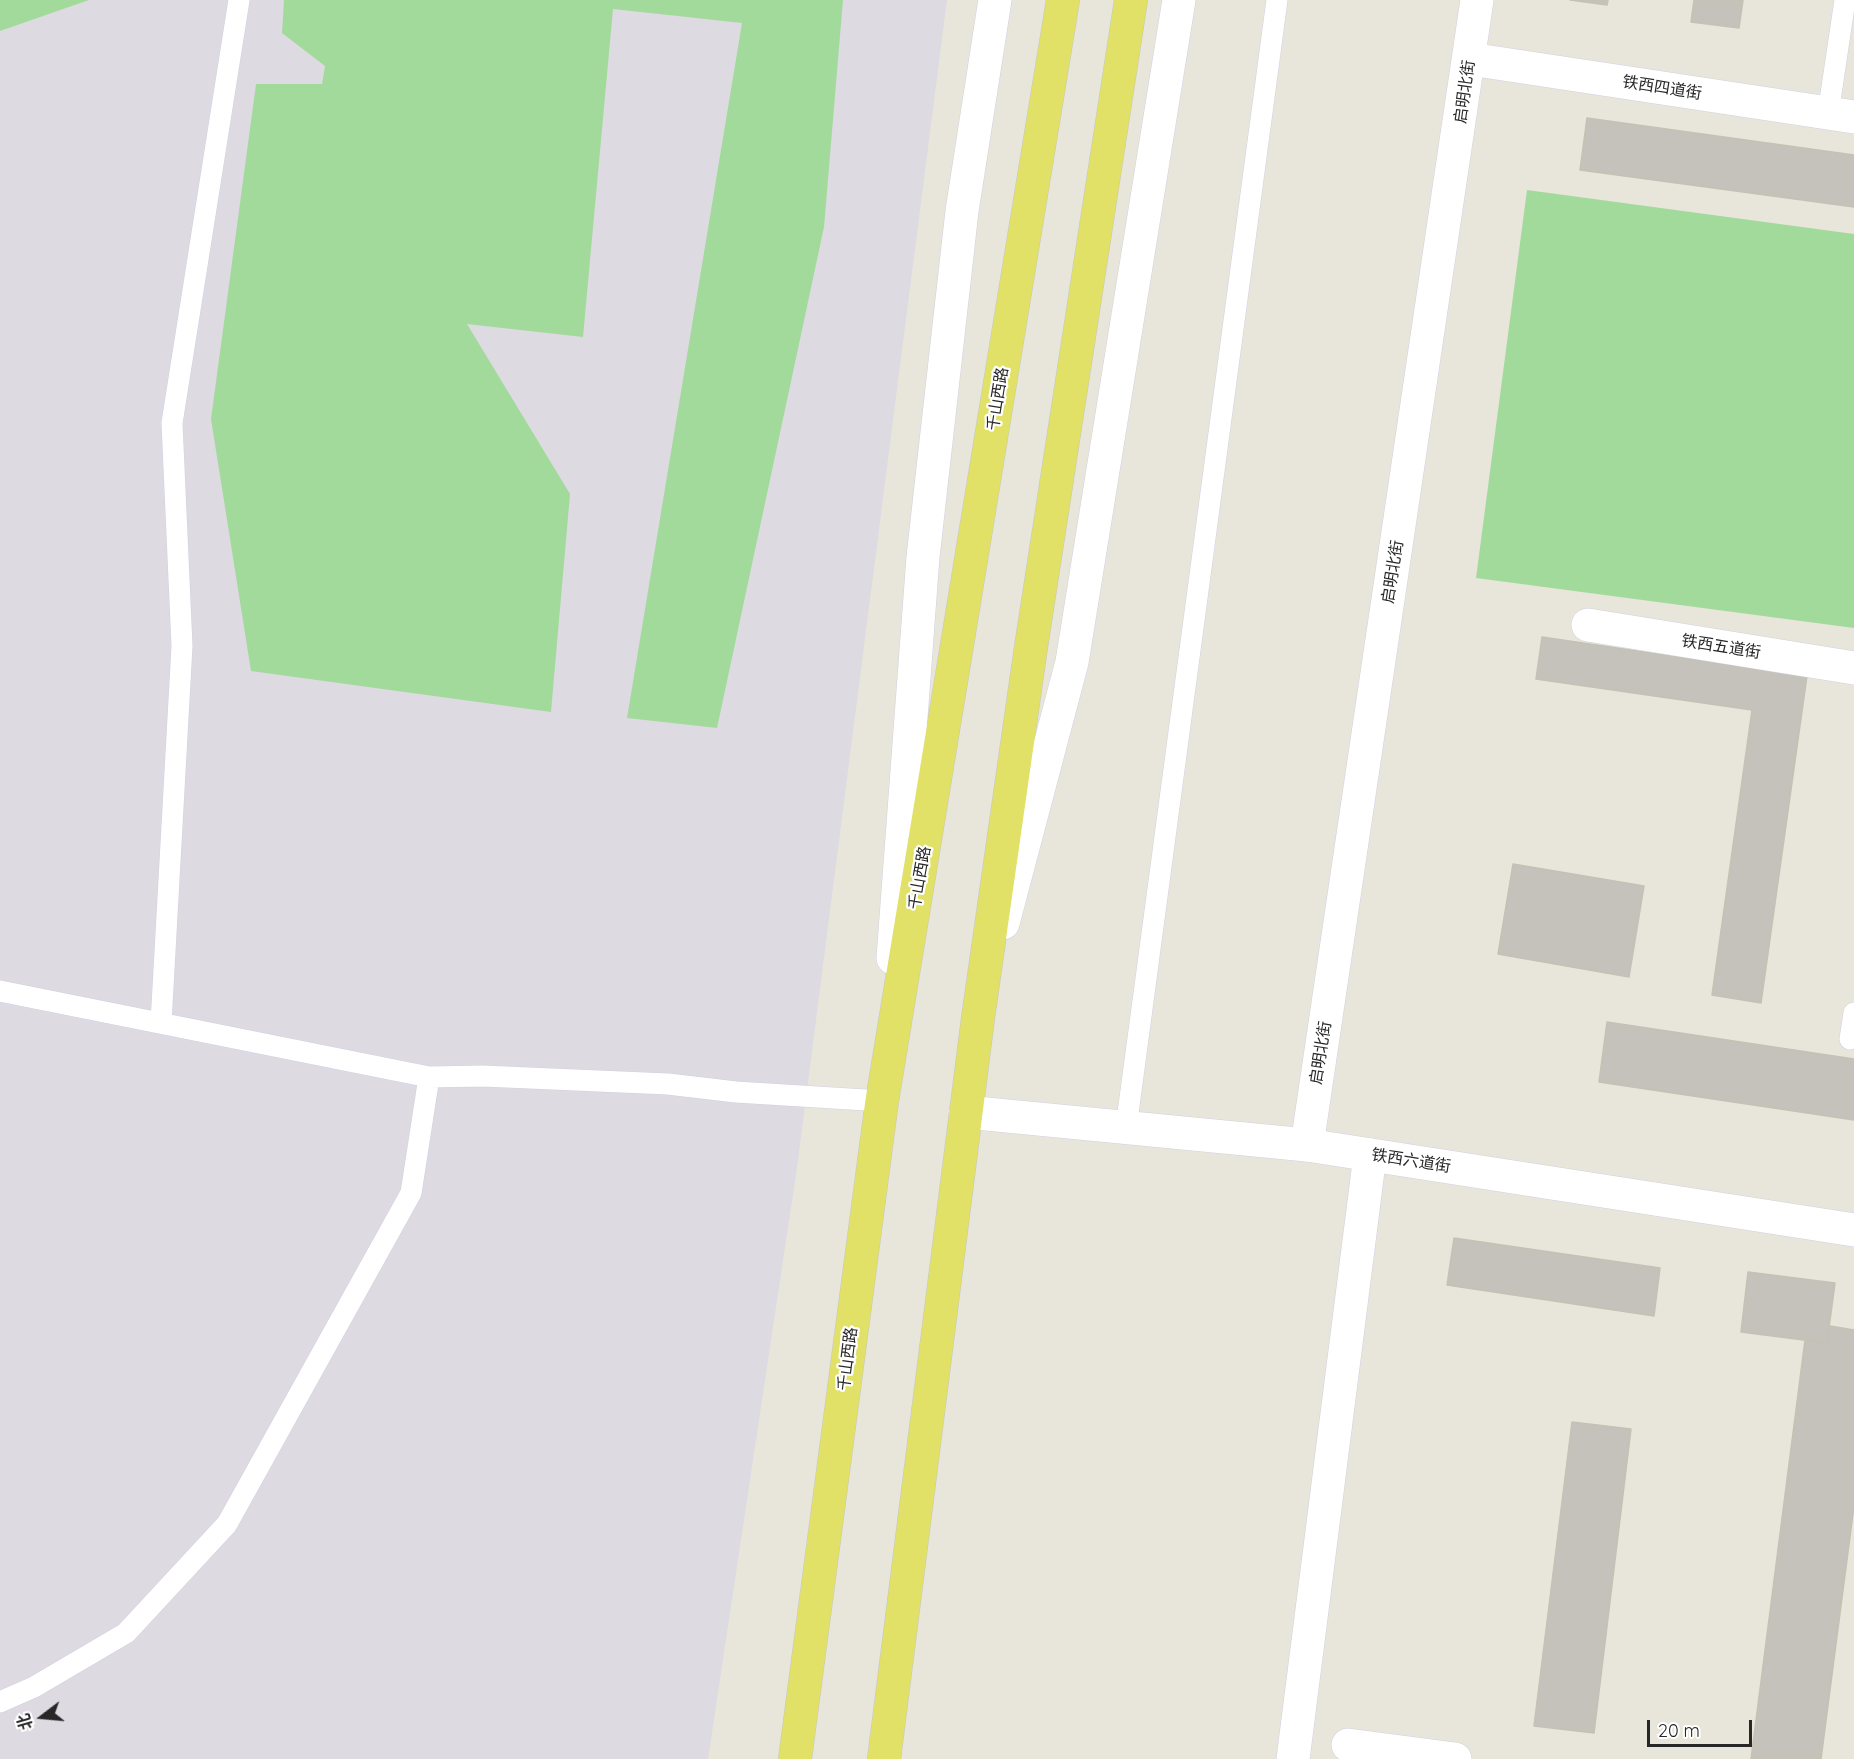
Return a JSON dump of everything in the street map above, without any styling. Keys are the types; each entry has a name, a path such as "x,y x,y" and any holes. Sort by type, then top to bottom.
{"main road":[{"path":"882,1101 922,557 962,211 995,0"},
{"name":"千山西路","path":"795,1759 882,1101 970,579 1063,0"},
{"path":"884,1759 978,1018 1030,647 1131,0"},
{"path":"978,1018 1072,662 1179,0"},
{"name":"启明北街","path":"1307,1144 1477,0"},
{"name":"铁西四道街","path":"1470,59 1841,116"},
{"name":"铁西五道街","path":"1588,626 1854,668"},
{"name":"铁西六道街","path":"966,1112 1307,1144 1854,1230"},
{"path":"1293,1759 1370,1155"},
{"path":"1348,1745 1455,1759"}],"lane":[{"path":"161,1023 182,646 172,423 239,0"},
{"path":"1126,1128 1277,0"},
{"path":"1841,116 1845,0"},
{"path":"0,990 429,1077 483,1076 668,1084 736,1092 882,1101"},
{"path":"1850,1039 1854,1013"},
{"path":"0,1702 34,1687 126,1634 227,1524 411,1193 429,1077"}],"shaded area":[{"path":"0,0 947,0 797,1168 708,1759 0,1759"}],"green space":[{"path":"0,0 89,0 0,31"},
{"path":"284,0 843,0 824,227 717,728 627,718 742,23 613,9 583,337 467,324 570,494 551,712 251,671 211,419 256,84 322,84 325,66 282,33"},
{"path":"1527,190 1854,234 1854,628 1476,578"}],"building":[{"path":"1570,0 1608,0 1607,5"},
{"path":"1694,0 1743,0 1739,28 1691,22"},
{"path":"1587,118 1854,155 1854,207 1580,170"},
{"path":"1542,637 1807,676 1761,1003 1712,995 1752,710 1536,679"},
{"path":"1513,864 1644,886 1629,977 1498,954"},
{"path":"1607,1022 1854,1059 1854,1120 1599,1082"},
{"path":"1454,1238 1660,1268 1654,1316 1447,1285"},
{"path":"1748,1272 1835,1283 1827,1343 1741,1332"},
{"path":"1830,1326 1854,1330 1854,1506 1821,1759 1751,1759 1805,1340 1827,1343"},
{"path":"1572,1422 1631,1429 1594,1733 1534,1726"}]}
